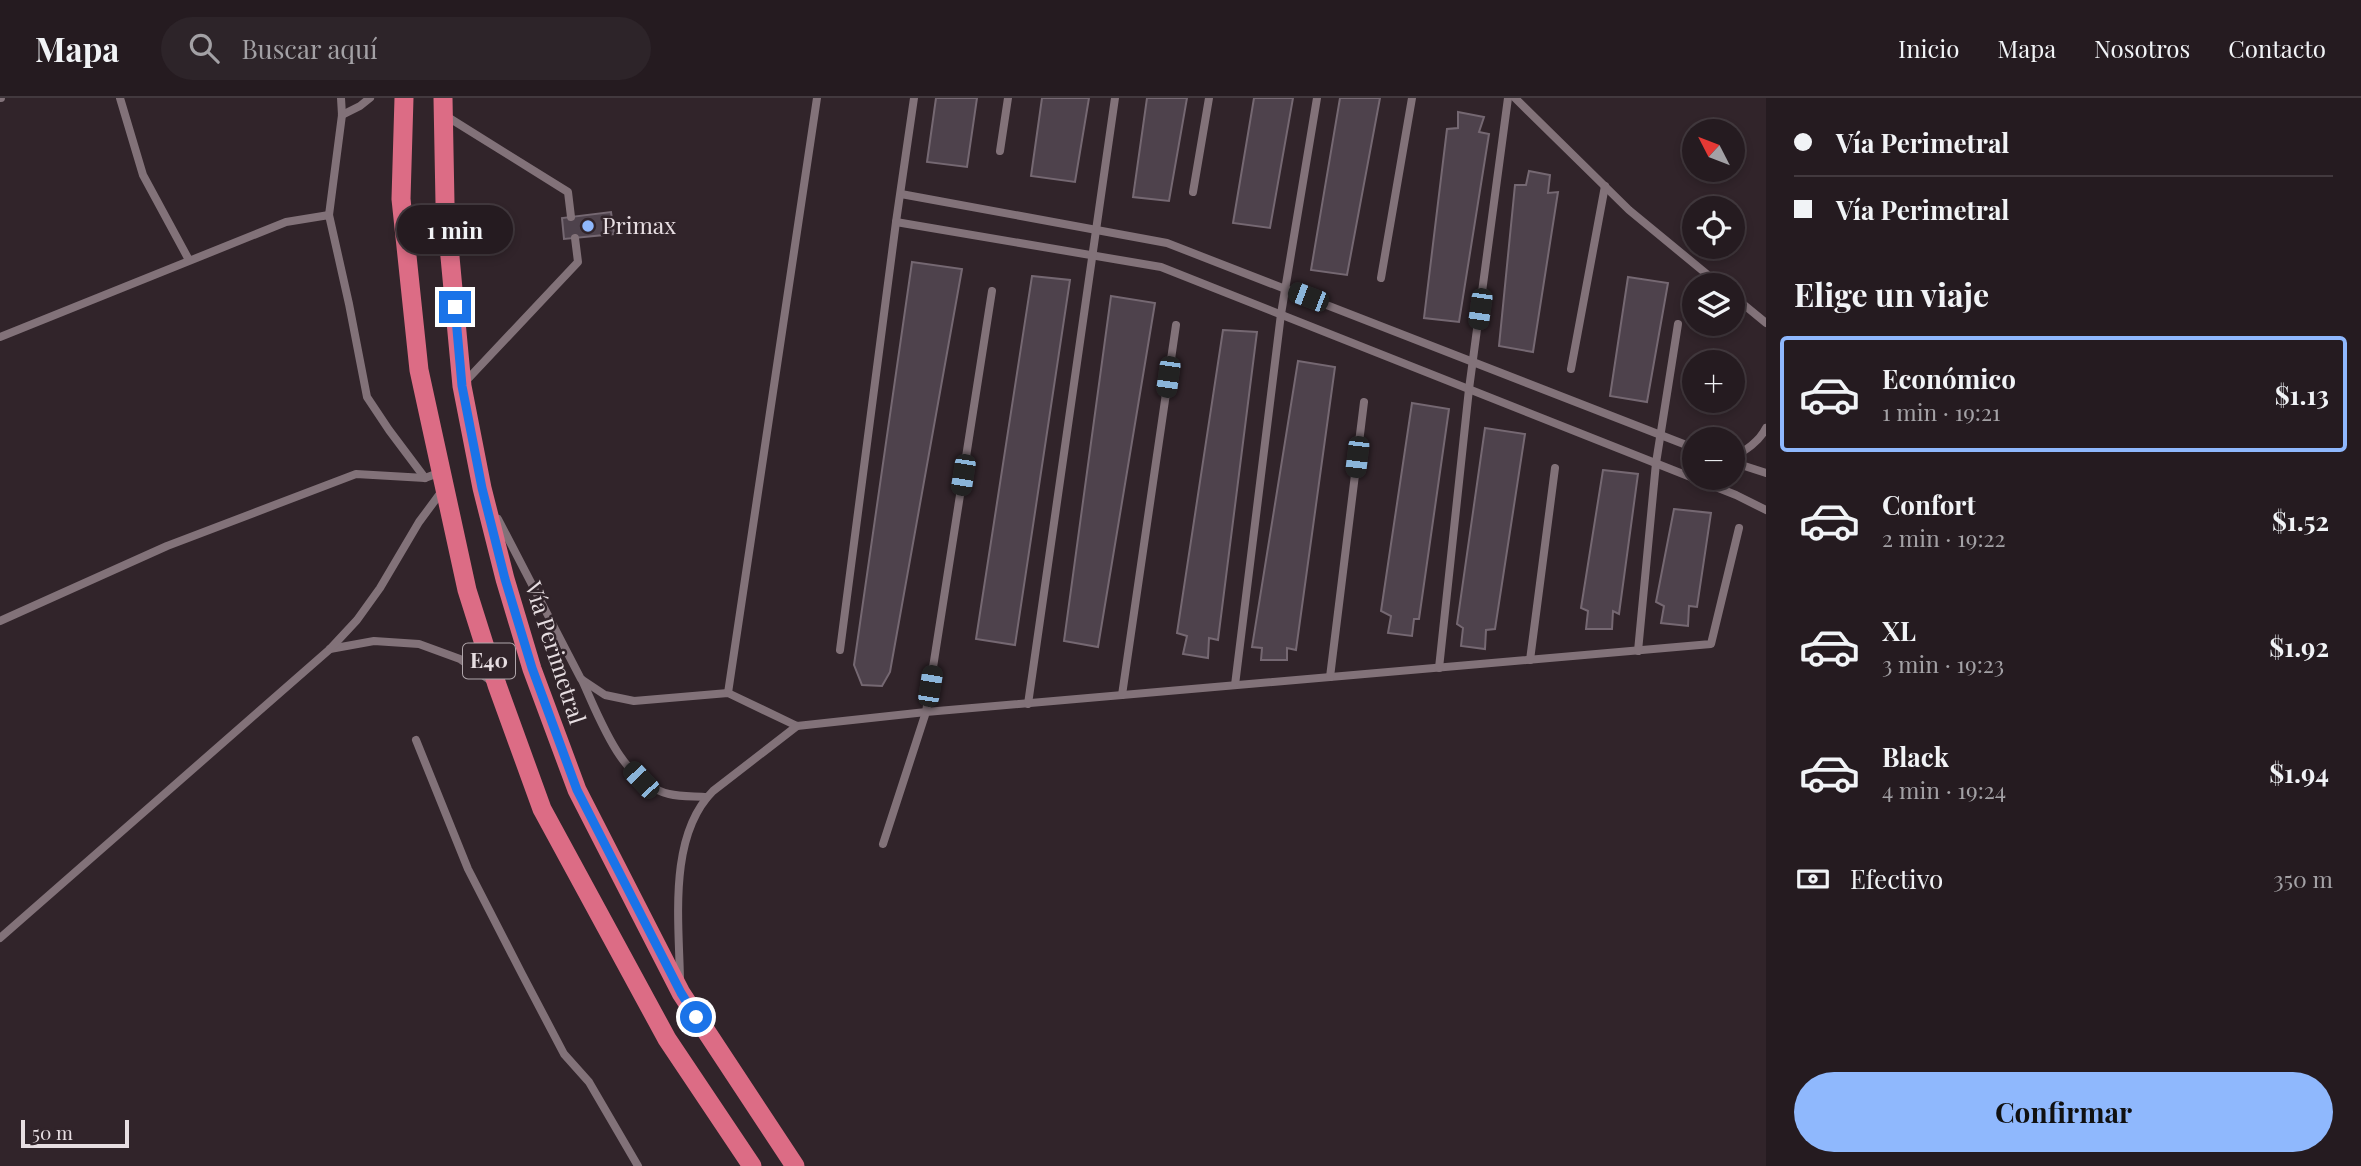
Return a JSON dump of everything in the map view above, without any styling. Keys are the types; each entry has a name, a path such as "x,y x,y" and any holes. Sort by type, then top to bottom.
{"highway":[{"name":"E40","path":"404,98 401,199 419,370 437,480 496,685 542,809 667,1039 752,1166"},
{"name":"Vía Perimetral","path":"443,106 445,203 462,386 482,488 505,579 532,668 577,790 681,993 795,1166"}],"lane":[{"path":"120,98 143,174 189,260"},
{"path":"341,98 342,115 329,215 367,397 389,430 437,480"},
{"path":"342,115 370,98"},
{"path":"728,693 817,98"},
{"path":"840,650 896,222 915,98"},
{"path":"1000,151 1008,98"},
{"path":"1028,704 1115,98"},
{"path":"1193,192 1209,98"},
{"path":"1235,685 1284,288 1317,98"},
{"path":"1381,278 1412,98"},
{"path":"1439,668 1469,389 1508,98"},
{"path":"1515,98 1629,210 1705,273"},
{"path":"443,106 568,192 571,217"},
{"path":"1571,369 1605,186"},
{"path":"901,194 1167,243 1682,443"},
{"path":"0,337 286,222 329,215"},
{"path":"896,222 1161,267 1736,495 1766,510"},
{"path":"462,386 578,262 575,238"},
{"path":"883,844 926,712 992,291"},
{"path":"1745,306 1766,323"},
{"path":"1638,651 1656,463 1678,324"},
{"path":"1122,695 1176,325"},
{"path":"1330,677 1364,402"},
{"path":"1745,451 1762,436 1766,428"},
{"path":"1745,465 1766,473"},
{"path":"1530,660 1555,468"},
{"path":"0,621 167,546 356,474 437,480"},
{"path":"0,938 330,649 357,620 380,588 419,522 437,480"},
{"path":"482,488 581,679 600,723 621,758 641,780 667,794 707,797"},
{"path":"581,679 605,695 634,701 728,693 797,726 926,712 1710,644 1739,528"},
{"path":"330,649 374,641 419,644 460,659 496,685"},
{"path":"681,993 678,879 690,831 707,797 797,726"},
{"path":"416,740 468,869 522,974 564,1054 589,1082 638,1166"}],"building":[{"path":"936,98 977,98 967,167 927,162"},
{"path":"1042,98 1089,98 1075,182 1031,176"},
{"path":"1147,98 1187,98 1169,201 1133,197"},
{"path":"1254,98 1293,98 1270,228 1233,223"},
{"path":"1340,98 1380,98 1347,275 1311,270"},
{"path":"1458,112 1484,117 1479,132 1489,134 1459,322 1424,318 1447,129 1458,128"},
{"path":"1529,171 1550,175 1548,193 1558,192 1533,352 1499,346 1515,185 1526,185"},
{"name":"Primax","path":"611,212 614,234 564,239 562,218"},
{"path":"912,262 962,269 890,672 882,686 862,685 854,665"},
{"path":"1032,276 1070,280 1015,645 976,639"},
{"path":"1628,277 1668,283 1647,402 1610,396"},
{"path":"1111,296 1155,303 1098,647 1064,641"},
{"path":"1223,330 1257,332 1218,640 1209,638 1208,658 1183,654 1187,636 1177,633"},
{"path":"1298,361 1335,367 1296,650 1287,648 1287,660 1261,660 1262,648 1252,647"},
{"path":"1412,403 1449,409 1419,619 1414,619 1412,636 1388,633 1391,616 1381,611"},
{"path":"1485,428 1525,434 1495,629 1486,630 1485,649 1461,646 1463,628 1457,624"},
{"path":"1603,470 1638,474 1619,614 1613,611 1612,629 1586,629 1588,611 1581,608"},
{"path":"1674,509 1711,513 1697,607 1689,606 1688,626 1661,623 1664,606 1656,602"}],"place":[{"name":"Primax","path":"588,226"}],"route":[{"path":"455,307 462,386 482,488 505,579 532,668 577,790 681,993 696,1017"}]}
